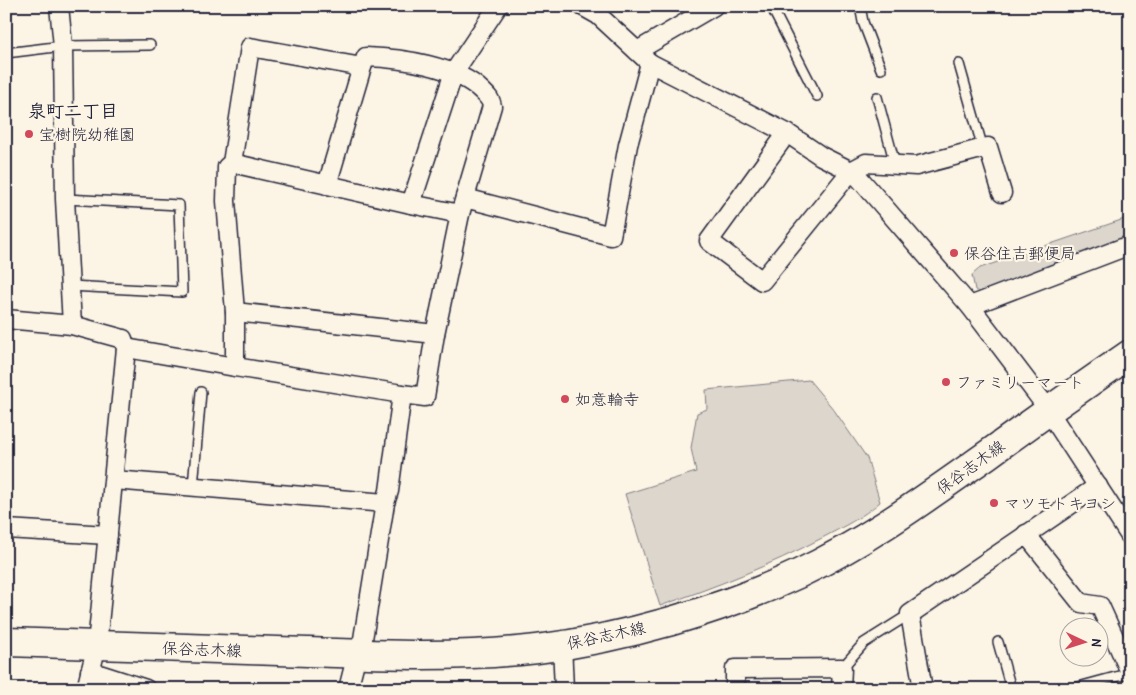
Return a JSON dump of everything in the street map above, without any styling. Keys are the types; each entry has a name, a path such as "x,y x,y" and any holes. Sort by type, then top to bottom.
{"main road":[{"name":"保谷志木線","path":"6,642 93,658 357,654 450,655 531,650 617,634 673,620 768,587 799,573 884,527 1130,354"}],"street":[{"path":"59,6 63,46 65,199 72,325"},
{"path":"411,204 454,72 498,6"},
{"path":"582,6 600,11 644,57 787,133 821,156 852,171 970,306 1049,410 1128,531"},
{"path":"236,367 235,312 226,201 227,167 232,164 411,204 462,206 611,236 644,57 714,6"},
{"path":"232,164 250,47 362,67"},
{"path":"126,348 424,397 435,334 462,206 492,106 491,100 473,82 454,72 412,62 366,57 327,185"},
{"path":"787,133 709,241 762,281 852,171 866,163 916,166 988,147 1002,193"},
{"path":"970,306 1130,245"},
{"path":"235,312 435,334"},
{"path":"6,319 72,325 123,339 126,348 108,535 93,658 86,689"},
{"path":"348,689 362,640 385,502 389,491 402,394"},
{"path":"114,480 385,502"},
{"path":"923,689 910,614 1098,486"},
{"path":"6,529 108,535"},
{"path":"1026,534 1082,604 1100,606 1130,673"},
{"path":"562,644 564,689"},
{"path":"93,658 146,689"},
{"path":"735,689 735,669 842,668 841,689"}],"lane":[{"path":"772,6 817,96"},
{"path":"860,6 862,22 881,69"},
{"path":"6,53 63,46 150,46"},
{"path":"959,64 983,148"},
{"path":"877,97 895,164"},
{"path":"65,199 179,205 182,292 70,286"},
{"path":"193,486 201,392"},
{"path":"842,668 864,643 910,614"},
{"path":"998,642 1011,689"},
{"path":"1071,689 1130,673"}],"shaded area":[{"path":"1130,217 1130,240 982,294 975,290 972,275 980,268"},
{"path":"809,380 834,410 867,458 880,502 845,526 782,558 660,606 625,494 696,472 691,448 697,413 707,409 706,390"}],"place":[{"name":"宝樹院幼稚園","path":"29,134"},
{"name":"保谷住吉郵便局","path":"954,253"},
{"name":"ファミリーマート","path":"946,382"},
{"name":"如意輪寺","path":"565,399"},
{"name":"マツモトキヨシ","path":"994,503"}],"district":[{"name":"泉町二丁目","path":"73,110"}]}
